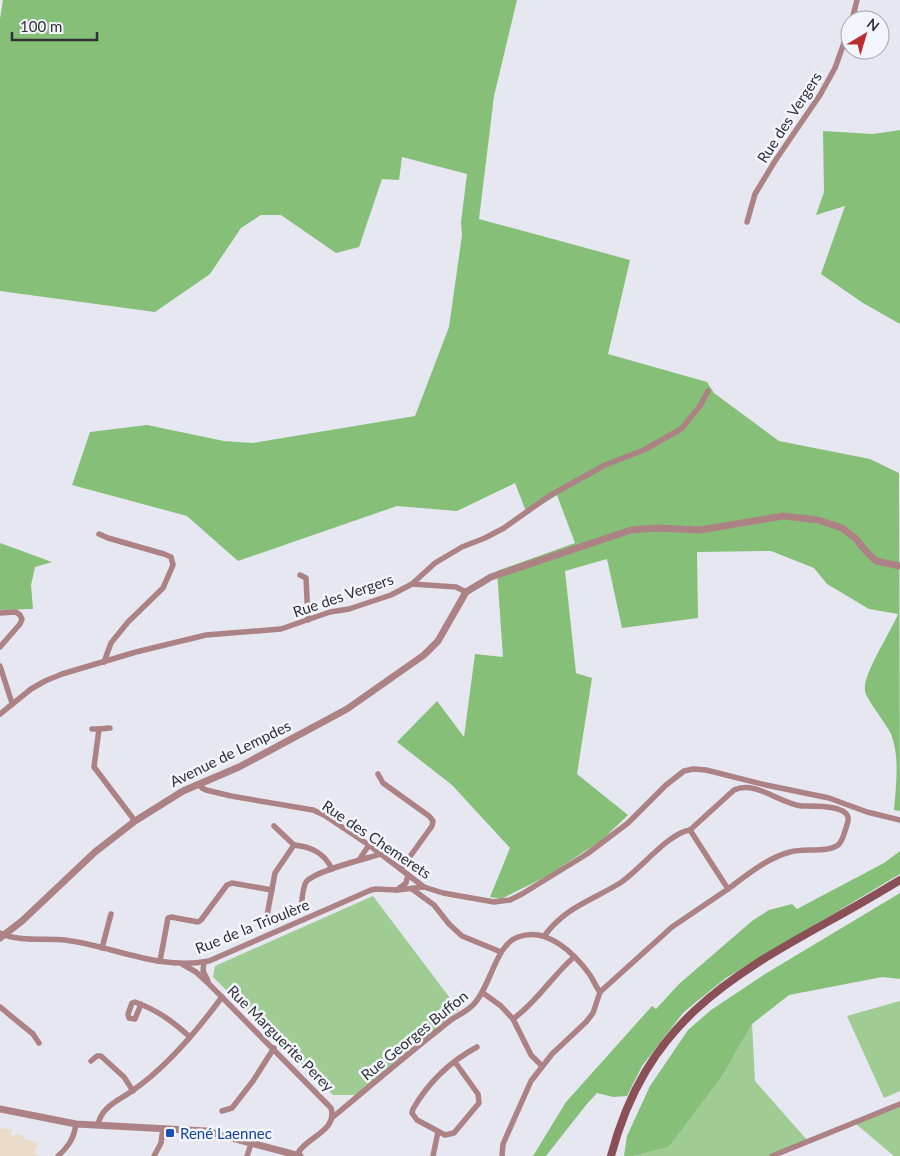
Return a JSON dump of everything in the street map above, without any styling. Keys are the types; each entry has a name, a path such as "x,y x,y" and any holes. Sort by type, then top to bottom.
{"main road":[{"path":"611,1156 621,1122 640,1080 661,1048 694,1010 723,985 753,965 900,880"}],"street":[{"name":"Rue des Vergers","path":"747,222 755,194 820,95 835,68 840,54"},
{"name":"Rue des Vergers","path":"0,714 12,703 45,680 136,652 206,635 281,629 330,612 349,609 391,595 412,584 435,563 462,547 504,528 549,496 605,464 644,450 681,429 700,406 708,391"},
{"path":"412,584 456,588 466,592 491,577 631,530 656,528 700,530 783,516 818,520 842,528 856,538 866,552 876,560 900,566"},
{"path":"99,534 164,554 170,557 173,565 163,588 128,622 111,643 104,662"},
{"path":"300,575 306,578 308,620"},
{"name":"Avenue de Lempdes","path":"1,935 14,927 95,852 134,821 166,800 270,752 347,709 424,655 438,641 466,592"},
{"path":"0,613 16,612 22,619 20,624 0,647"},
{"path":"0,666 12,703"},
{"path":"92,729 110,728"},
{"path":"99,730 94,768 134,821"},
{"name":"Rue des Chemerets","path":"200,784 206,790 231,796 313,810 324,815 369,845 424,887 443,893 485,901 510,900 587,854 628,823 666,785 684,771 693,769 706,770 829,798 867,812 900,820"},
{"path":"378,774 383,783 429,816 432,821 432,826 401,869"},
{"path":"502,1156 503,1144 531,1081 561,1045 586,1022 593,1012 600,992 672,927 778,856 806,849 826,849 838,845 842,841 849,819 848,815 844,811 828,807 790,804 767,793 746,787 739,787 734,790 690,830 683,831 671,840 620,883 568,912 551,927 545,936 552,939 574,957 591,976 600,992"},
{"path":"274,826 294,845 303,846 324,856 332,869"},
{"path":"690,830 728,888"},
{"path":"266,926 275,874 294,845"},
{"path":"359,860 369,845"},
{"path":"301,910 305,884 309,879 332,869 380,854"},
{"path":"397,890 406,883 408,875"},
{"path":"416,881 411,889 434,905 449,924 462,936 501,952"},
{"path":"160,961 168,918 171,916 198,922 227,885 232,883 272,890"},
{"name":"Rue de la Trioulère","path":"1,935 65,940 132,956 182,964 195,964 204,962 371,890 424,887"},
{"path":"102,948 111,914"},
{"path":"14,927 18,934 24,938"},
{"name":"Rue Georges Buffon","path":"333,1117 406,1056 453,1019 469,1009 483,993 501,952 511,941 528,935 545,936"},
{"path":"513,1019 530,1006 562,967 574,957"},
{"name":"Rue Marguerite Perey","path":"204,962 203,971 210,985"},
{"name":"Rue Marguerite Perey","path":"182,964 196,972 274,1048 328,1103 333,1117"},
{"path":"195,964 196,972"},
{"path":"483,993 501,1006 513,1019 531,1055 542,1066"},
{"path":"98,1125 99,1116 133,1091 162,1066 190,1037 222,996"},
{"path":"142,1004 168,1017 190,1037"},
{"path":"0,1007 33,1034 39,1043"},
{"path":"455,1062 478,1094 479,1103 454,1133 445,1135 417,1120 412,1113 413,1108 435,1080 455,1062 463,1055 477,1047"},
{"path":"222,1110 232,1108 253,1081 274,1048"},
{"path":"91,1061 97,1056 101,1056 119,1072 133,1091"},
{"path":"772,1156 900,1104"},
{"path":"0,1109 76,1124 206,1131 299,1156 300,1150 331,1123 333,1117"},
{"path":"58,1156 69,1145 74,1135 76,1124"},
{"path":"154,1156 161,1143 163,1128"},
{"path":"433,1156 438,1132"},
{"path":"247,1156 251,1144"}],"shaded area":[{"path":"0,1128 12,1130 11,1137 16,1134 22,1135 23,1138 29,1141 35,1141 38,1144 34,1153 39,1156 0,1156"}],"green space":[{"path":"3,0 517,0 494,96 479,219 630,260 608,354 707,382 714,393 779,441 870,459 899,473 900,811 894,810 897,771 894,743 891,734 865,691 865,684 872,664 898,614 869,609 827,584 814,568 771,551 697,552 698,618 622,628 607,559 565,571 576,673 592,678 577,774 628,815 602,840 547,876 501,899 490,897 510,848 452,785 397,742 437,701 464,737 475,654 503,657 497,571 575,543 557,495 527,514 515,483 457,511 397,506 238,561 187,516 72,485 90,432 147,425 224,441 253,443 415,416 449,327 462,235 461,222 467,174 402,157 399,180 382,179 359,247 336,253 281,215 261,215 241,228 210,274 155,312 0,291 0,19"},
{"path":"900,130 900,324 863,303 821,274 845,206 816,215 824,192 823,131 873,134"},
{"path":"0,543 52,562 35,567 31,585 33,609 0,610"},
{"path":"900,851 900,874 726,978 683,1013 642,1066 627,1096 613,1097 597,1093 546,1156 533,1156 566,1102 652,1006 656,1009 679,984 752,921 769,910 792,904 797,909 884,863"},
{"path":"900,893 900,979 882,977 789,995 752,1024 723,1075 669,1147 633,1156 624,1156 627,1136 650,1086 688,1030 711,1010 765,974"},
{"path":"373,896 459,1010 356,1095 333,1095 213,977 215,966"},
{"path":"900,1001 900,1091 884,1098 847,1016"},
{"path":"752,1024 755,1081 808,1141 772,1156 633,1156 669,1147 723,1075"},
{"path":"900,1107 900,1156 894,1156 856,1124"}],"place":[{"name":"René Laennec","path":"170,1133"}]}
